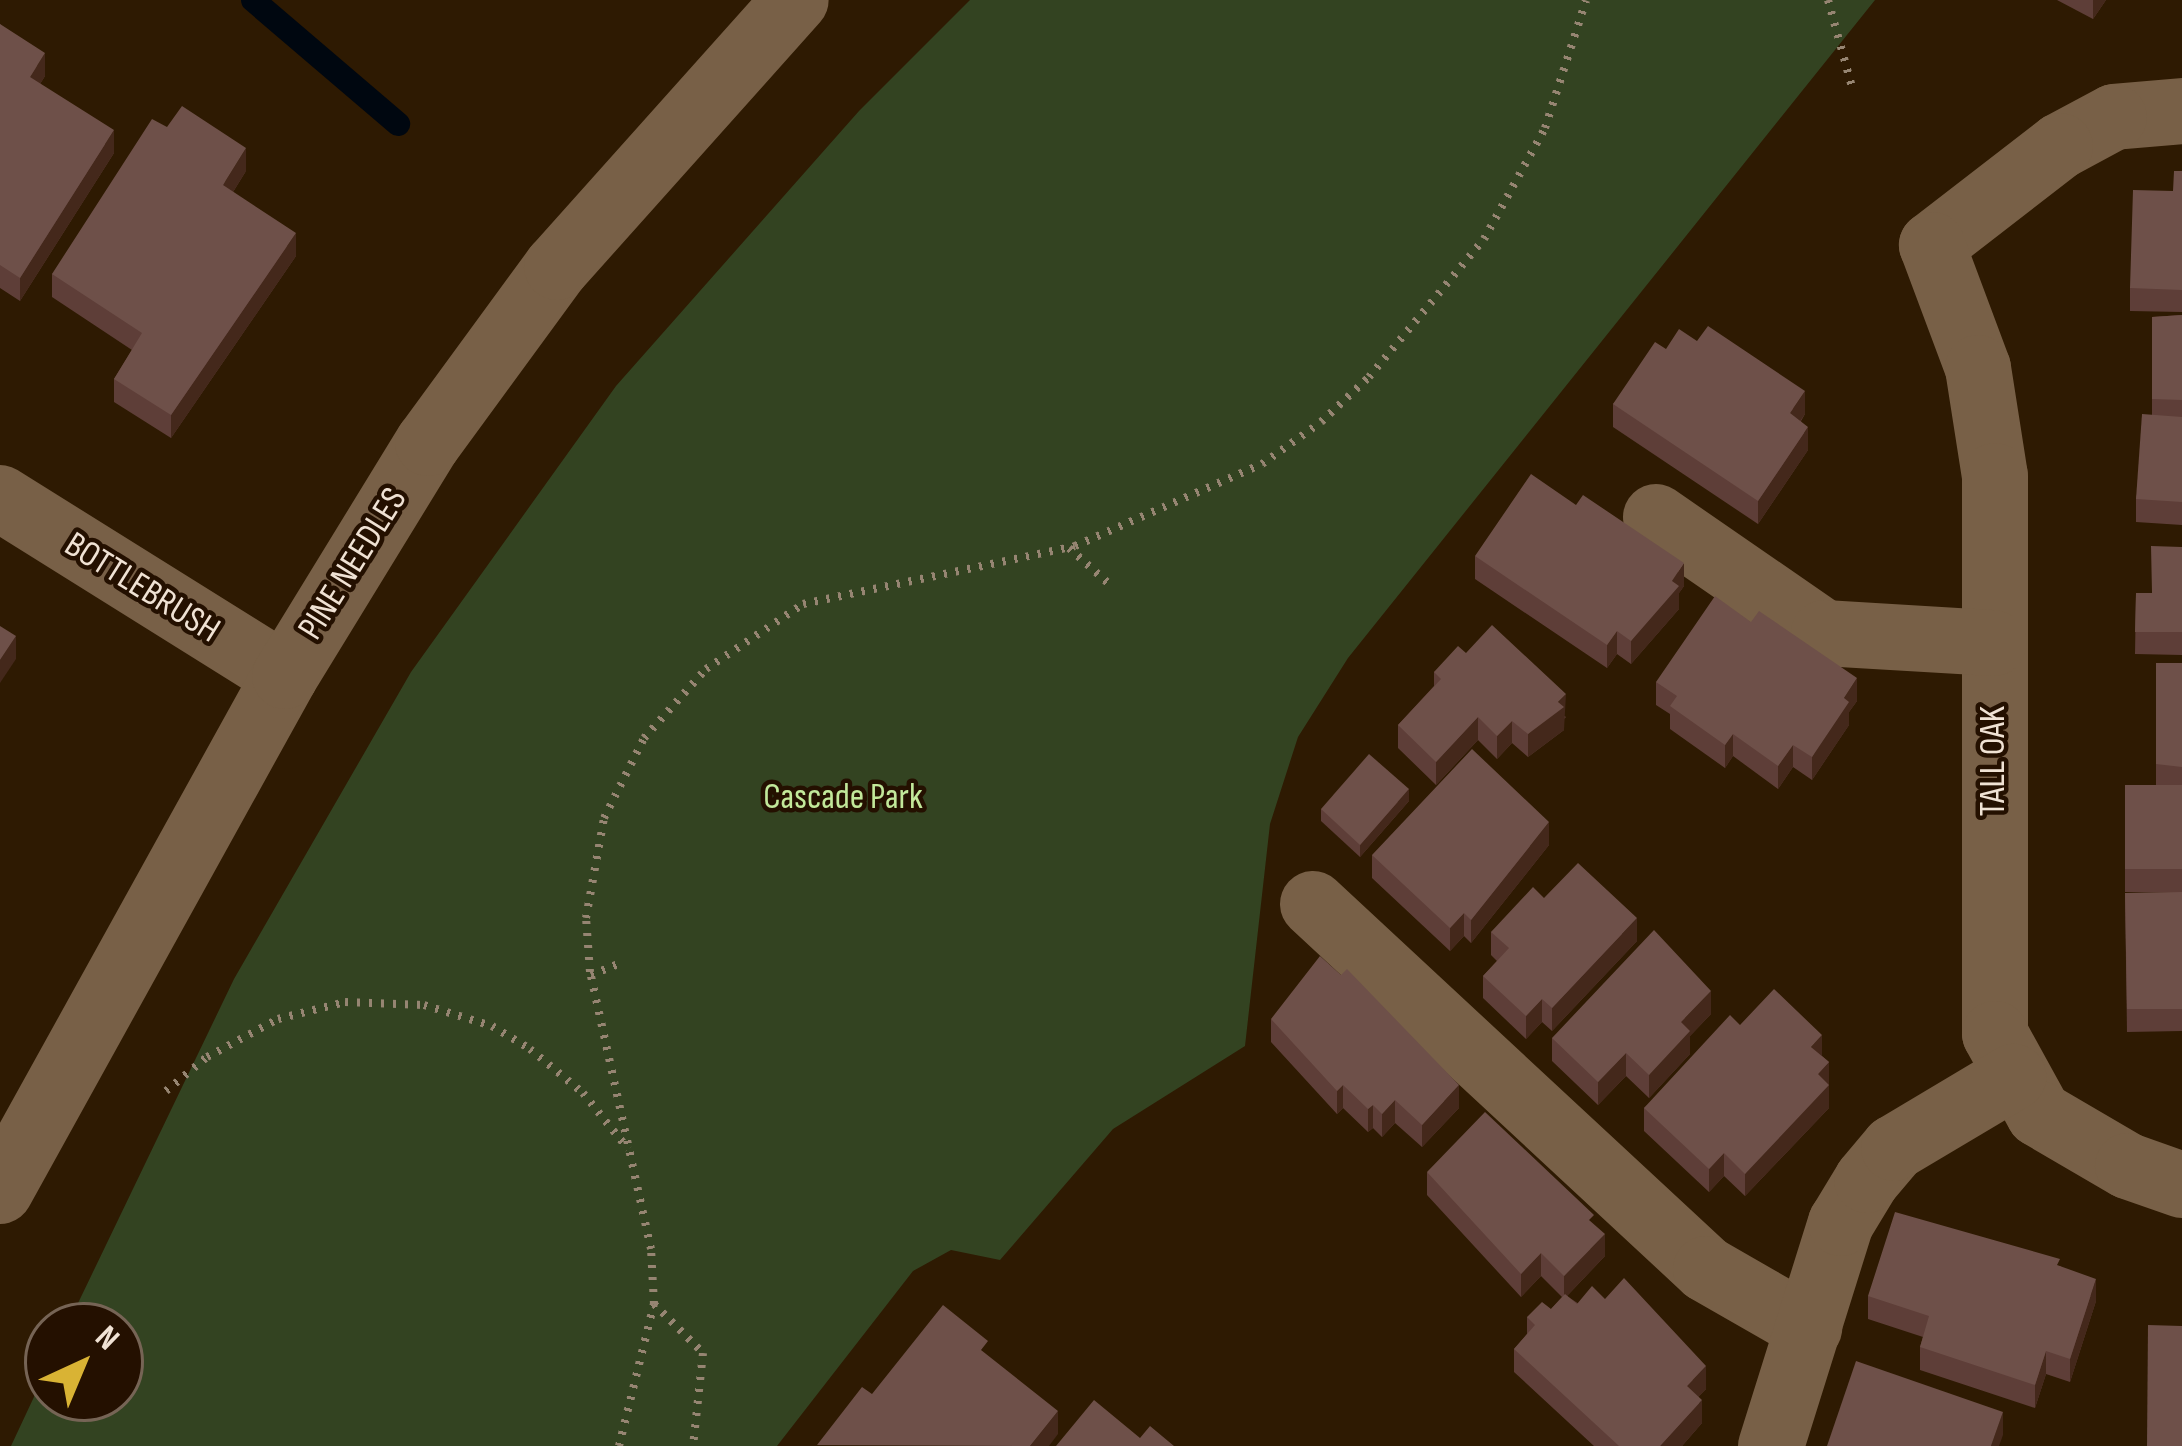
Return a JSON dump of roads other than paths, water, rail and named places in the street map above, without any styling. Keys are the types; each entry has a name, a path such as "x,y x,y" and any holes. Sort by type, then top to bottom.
{"street":[{"name":"PINE NEEDLES","path":"0,1191 285,676 490,353 629,181 796,0"},
{"name":"TALL OAK","path":"2182,112 2114,117 2060,146 1932,245 1978,368 1995,476 1994,1012 2013,1078 2039,1114 2084,1144 2182,1185"},
{"name":"BOTTLEBRUSH","path":"0,498 285,676"},
{"path":"1655,517 1824,633 1994,644"},
{"path":"1313,904 1706,1269 1809,1328"},
{"path":"1771,1446 1841,1222 1867,1180 1894,1148 2013,1078"}],"waterway":[{"path":"253,0 398,124"}],"park label":[{"name":"Cascade Park","path":"843,798"}]}
